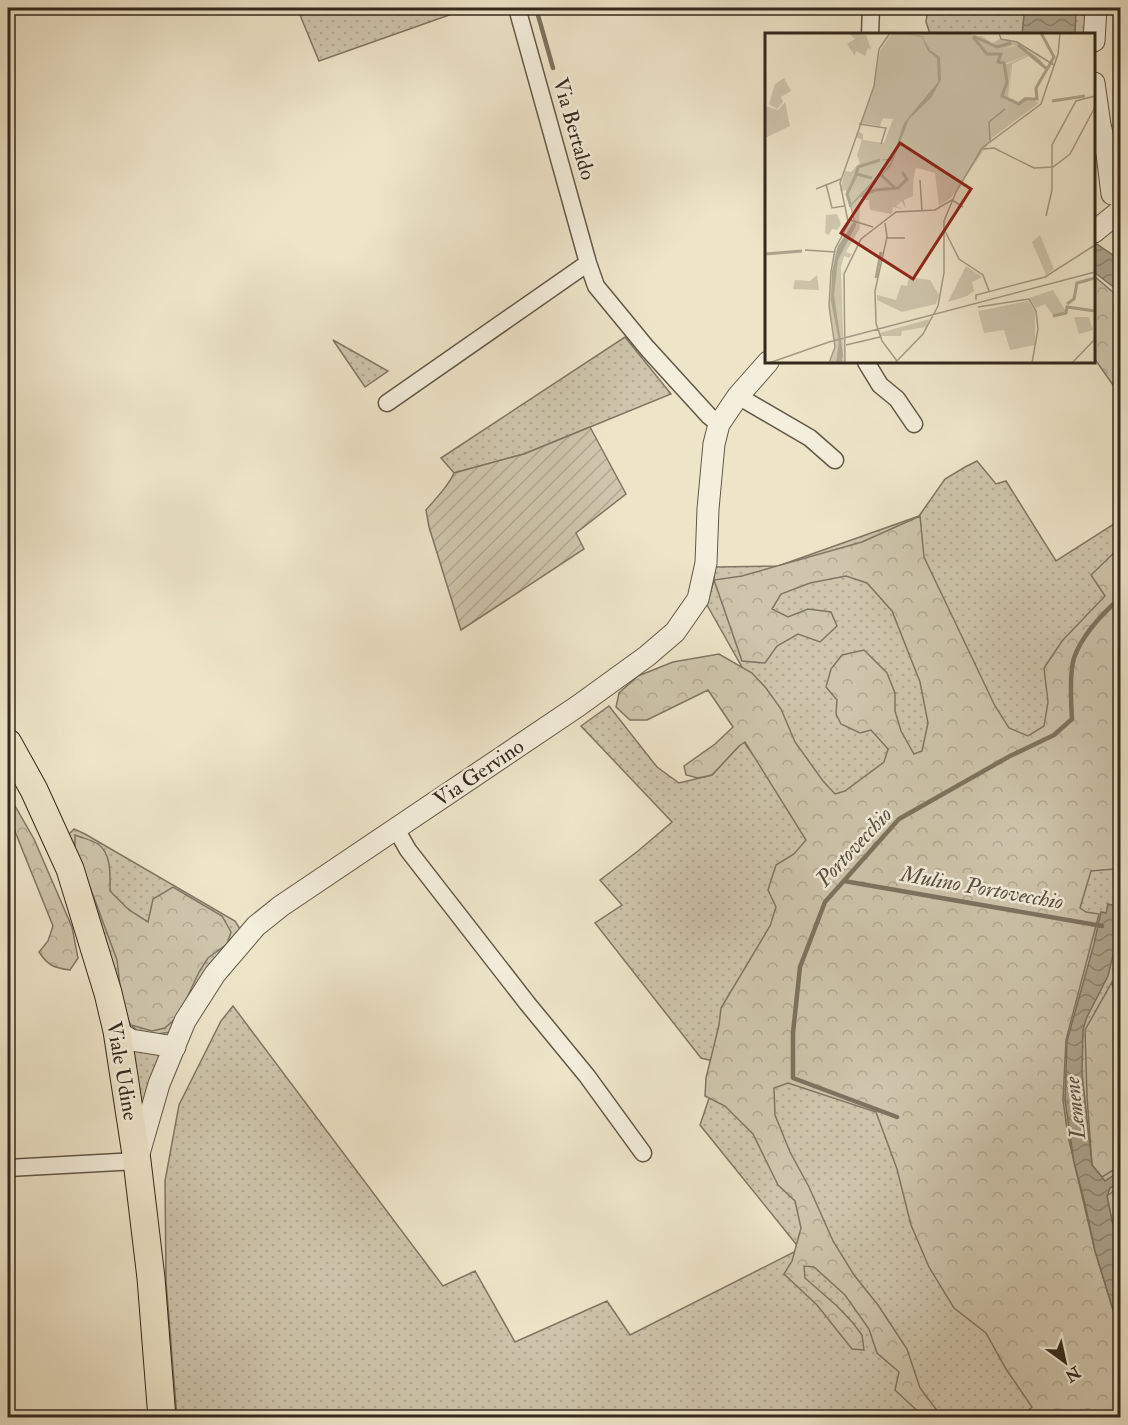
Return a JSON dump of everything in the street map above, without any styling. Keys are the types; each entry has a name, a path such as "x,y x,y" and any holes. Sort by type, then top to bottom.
{"main road":[{"name":"Viale Udine","path":"8,743 34,790 70,869 117,1030 137,1161 151,1278 162,1418"}],"street":[{"name":"Via Bertaldo","path":"517,8 596,286 647,348 714,420"},
{"path":"870,33 871,8"},
{"path":"1094,33 1096,8"},
{"path":"1095,90 1100,125 1114,161 1117,198 1097,229"},
{"path":"387,403 588,263"},
{"name":"Via Gervino","path":"137,1161 159,1084 185,1021 214,974 256,926 281,906 578,706 675,632 698,599 706,563 714,420 767,363"},
{"path":"867,363 880,385 897,399 915,424"},
{"path":"738,396 810,438 835,460"},
{"path":"8,775 34,790"},
{"path":"396,829 408,850 587,1076 643,1153"},
{"path":"117,1030 131,1040 175,1047"},
{"path":"8,1168 137,1161"}],"green space":[{"path":"319,8 469,8 319,61 300,15"},
{"path":"928,8 1090,8 1088,33 930,33 926,22"},
{"path":"1095,277 1120,298 1120,395 1095,359"},
{"path":"625,337 671,394 524,454 454,473 441,458"},
{"path":"333,340 388,371 365,387"},
{"path":"590,427 626,494 576,533 584,549 461,630 429,527 426,510 445,488 454,473 524,454"},
{"path":"977,461 996,484 1006,481 1056,561 1120,520 1120,1417 177,1418 166,1281 165,1181 179,1105 221,1021 233,1006 443,1286 475,1271 515,1342 607,1301 630,1335 800,1249 700,1125 721,1063 701,1058 595,923 622,905 600,880 672,822 581,726 609,706 657,767 679,783 712,775 744,742 753,755 779,733 707,605 715,567 778,566 919,516 945,479"},
{"path":"920,516 924,557 995,706 1009,728 1028,736 1044,726 1048,702 1044,668 1062,641 1105,596 1091,575 1120,547 1120,868 1116,866 1114,869 1091,871 1080,908 1086,912 1099,914 1066,1040 1063,1100 1068,1136 1095,1251 1120,1333 1120,1417 1020,1417 1032,1407 1006,1369 986,1333 954,1308 929,1267 911,1225 897,1169 876,1112 788,1083 774,1088 775,1115 790,1152 809,1187 833,1241 854,1275 878,1305 907,1349 920,1388 942,1417 924,1417 895,1390 899,1372 877,1353 869,1329 845,1295 814,1267 804,1266 805,1278 837,1306 862,1335 864,1350 852,1349 817,1305 784,1274 792,1261 801,1228 795,1201 778,1185 753,1134 725,1106 705,1096 706,1078 721,1008 770,926 776,907 768,890 776,865 794,854 806,840 745,742 712,775 698,778 686,775 684,766 715,744 733,727 708,690 647,720 630,720 616,707 619,693 638,676 673,662 719,654 752,673 766,688 781,709 795,742 835,794 845,791 884,762 888,749 871,730 860,733 841,724 836,714 837,700 826,687 831,669 842,655 864,650 887,673 895,693 895,711 901,731 914,754 922,751 928,723 920,682 892,611 867,583 846,576 810,583 781,594 772,609 788,617 808,609 831,612 837,626 820,642 798,634 777,646 765,663 742,661 714,580 742,576 862,542"},
{"path":"8,797 34,839 72,927 78,958 70,970 52,966 39,952 48,941 53,926 8,814"},
{"path":"74,829 235,921 242,932 171,1032 140,1033 131,1025 68,840 69,834"},
{"path":"75,835 103,848 108,859 110,891 129,910 148,922 153,899 173,887 222,916 231,932 227,944 208,958 179,1015 165,1028 152,1031 131,1025 123,1011 117,960 90,887 75,855"},
{"path":"1112,982 1120,1038 1116,1097 1120,1121 1120,1166 1102,1177 1092,1165 1085,1030"},
{"path":"130,1049 164,1055 143,1106 139,1102"},
{"path":"1120,1186 1117,1203 1120,1214 1120,1247 1107,1196"}],"water":[{"path":"1025,8 1076,8 1075,33 1022,33"},
{"path":"1095,243 1120,260 1120,292 1095,273"},
{"name":"Lemene","path":"1108,904 1120,907 1120,948 1114,951 1108,976 1083,1029 1082,1073 1092,1165 1105,1181 1120,1171 1120,1182 1110,1188 1107,1196 1120,1247 1120,1332 1095,1251 1074,1162 1065,1100 1067,1041 1101,912 1106,913"}],"waterway":[{"path":"536,8 553,68"},
{"name":"Portovecchio","path":"897,1117 793,1078 793,1033 800,967 825,902 899,819 1010,756 1054,735 1072,719 1071,680 1074,658 1093,625 1120,598"},
{"name":"Mulino Portovecchio","path":"844,881 1102,926"}]}
